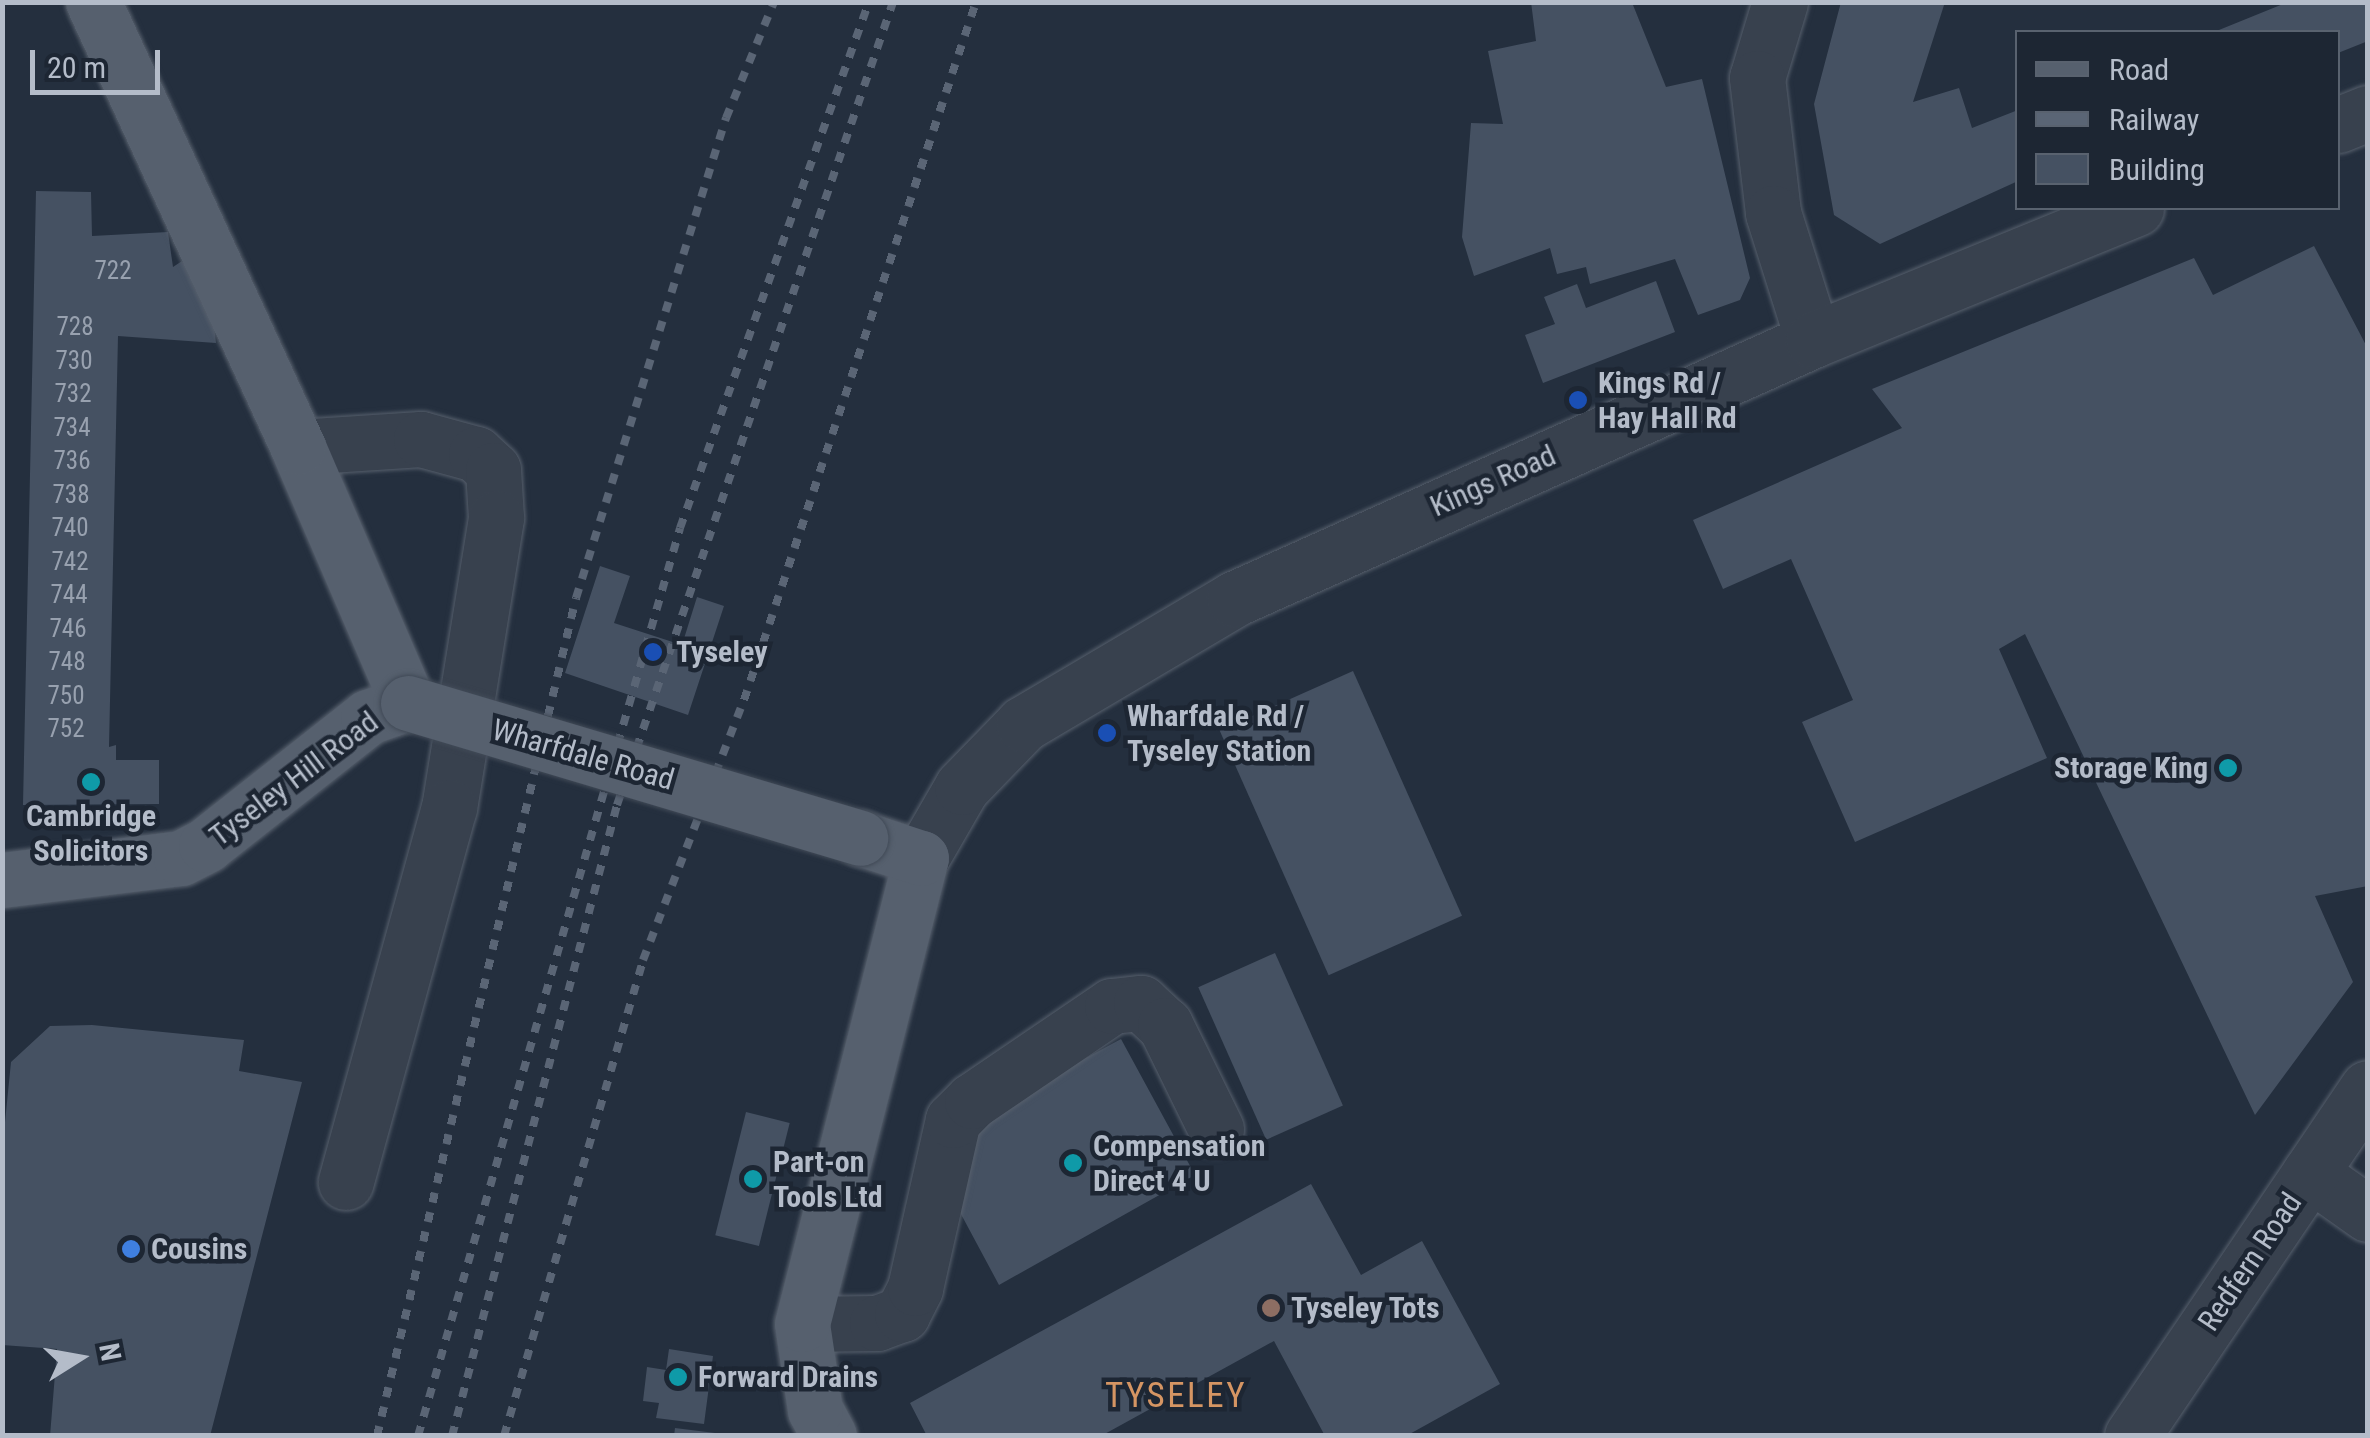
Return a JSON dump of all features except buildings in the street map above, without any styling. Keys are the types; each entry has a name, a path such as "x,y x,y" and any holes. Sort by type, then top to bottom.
{"main road":[{"path":"93,2 298,446 408,703"},
{"name":"Wharfdale Road","path":"408,703 921,858"},
{"name":"Tyseley Hill Road","path":"2,880 181,858 206,845 368,717 408,703"},
{"path":"829,1436 815,1410 802,1324 921,858"}],"street":[{"path":"1780,2 1757,78 1773,213 1812,340"},
{"path":"2340,124 2368,113"},
{"name":"Kings Road","path":"921,858 962,787 1024,724 1119,661 1234,599 1812,340 2131,210"},
{"path":"298,446 421,439 476,454 493,470 496,518 449,806 346,1182"},
{"path":"802,1324 877,1323 902,1314 915,1288 953,1120 972,1100 1112,1006 1140,1003 1165,1025 1216,1129"},
{"name":"Redfern Road","path":"2132,1436 2368,1088"},
{"path":"2310,1173 2368,1214"}],"railway":[{"path":"377,1436 576,598 726,118 774,2"},
{"path":"418,1436 680,528 869,2"},
{"path":"452,1436 617,805 893,2"},
{"path":"504,1436 643,960 744,700 976,2"}],"place":[{"name":"Kings Rd / Hay Hall Rd","path":"1578,400"},
{"name":"Tyseley","path":"653,652"},
{"name":"Wharfdale Rd / Tyseley Station","path":"1107,733"},
{"name":"Storage King","path":"2228,768"},
{"name":"Cambridge Solicitors","path":"91,782"},
{"name":"Compensation Direct 4 U","path":"1073,1163"},
{"name":"Part-on Tools Ltd","path":"753,1179"},
{"name":"Cousins","path":"131,1249"},
{"name":"Tyseley Tots","path":"1271,1308"},
{"name":"Forward Drains","path":"678,1377"}],"district":[{"name":"TYSELEY","path":"1176,1396"}]}
